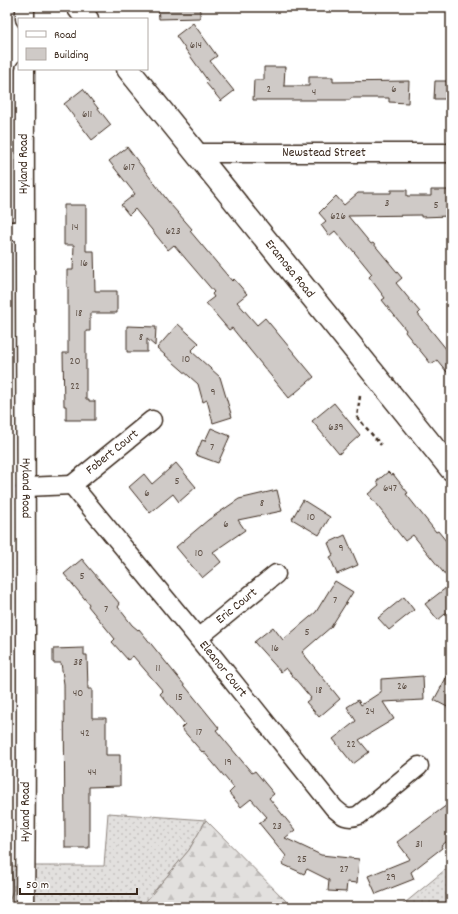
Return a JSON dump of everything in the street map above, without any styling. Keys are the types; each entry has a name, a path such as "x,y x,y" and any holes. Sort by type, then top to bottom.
{"main road":[{"path":"78,7 87,18"},
{"name":"Eramosa Road","path":"129,70 451,469"}],"street":[{"path":"25,7 25,18"},
{"name":"Hyland Road","path":"25,70 16,231 26,486 25,907"},
{"name":"Newstead Street","path":"197,153 451,153"},
{"name":"Fobert Court","path":"72,485 152,420"},
{"path":"26,486 72,485"},
{"name":"Eleanor Court","path":"72,485 198,638 334,808 343,816 352,818 358,816 419,766"},
{"name":"Eric Court","path":"198,638 276,574"}],"path":[{"path":"360,396 357,417 380,445"}],"green space":[{"path":"108,813 206,820 189,850 141,907 7,907 13,890 11,866 104,866"},
{"path":"206,820 292,907 141,907 189,850"},
{"path":"451,865 451,907 400,907"},
{"path":"7,866 11,866 13,890 7,906"}],"building":[{"path":"158,7 200,7 200,18 159,19"},
{"path":"193,23 217,56 210,61 234,91 221,101 206,83 208,81 176,36"},
{"path":"264,67 285,67 284,86 309,86 309,77 333,77 333,82 409,81 408,103 389,102 389,98 351,98 350,100 253,100 254,80 264,80"},
{"path":"435,81 451,81 451,99 434,99"},
{"path":"83,89 111,125 92,140 64,104"},
{"path":"127,147 171,205 192,229 190,231 232,281 234,279 247,294 237,302 257,325 265,318 314,377 289,398 232,328 229,330 206,303 214,297 212,294 214,292 174,245 168,250 135,209 129,215 121,205 135,194 109,161"},
{"path":"391,190 407,190 407,196 431,196 431,190 450,190 450,216 348,216 402,278 396,283 420,312 418,314 451,355 451,377 437,360 431,364 405,332 406,330 382,300 385,298 369,277 372,274 350,247 349,248 335,231 329,236 321,225 326,221 319,213 336,196 344,205 358,193 391,193"},
{"path":"64,205 86,205 86,251 94,251 95,291 117,291 117,313 90,313 90,331 86,331 86,399 89,399 89,401 95,401 95,420 66,420 66,406 64,406 63,353 68,353 67,270 73,270 74,245 64,245"},
{"path":"178,324 199,343 191,351 220,377 232,417 213,423 207,400 203,402 198,384 157,348"},
{"path":"127,326 156,327 155,346 147,339 147,352 127,352"},
{"path":"334,403 360,435 339,454 312,421"},
{"path":"211,428 230,436 218,463 196,455 202,440 205,441"},
{"path":"176,463 196,487 179,502 173,494 150,513 129,487 144,474 152,484"},
{"path":"388,472 391,475 393,474 408,493 406,494 436,532 438,531 451,547 451,582 413,535 405,541 368,494 379,485 377,481"},
{"path":"277,490 282,511 238,520 245,530 213,552 221,562 202,578 176,547 208,520 239,499"},
{"path":"303,500 330,517 319,535 292,519"},
{"path":"345,535 358,565 337,574 330,557 333,555 328,543"},
{"path":"82,559 120,604 118,607 132,625 138,630 139,629 219,728 216,730 252,773 255,771 274,794 269,798 295,830 285,838 321,855 359,859 357,883 347,882 346,892 328,891 329,880 307,869 304,874 282,864 286,856 259,823 267,817 251,799 241,807 229,793 234,788 203,751 202,752 181,728 185,724 160,694 163,691 133,656 128,660 112,642 115,639 64,574"},
{"path":"335,581 353,592 331,627 302,652 340,699 319,717 306,702 311,698 286,668 281,672 254,642 273,627 283,640 316,612"},
{"path":"451,584 451,609 438,620 425,604"},
{"path":"404,597 414,610 389,630 378,618"},
{"path":"84,648 84,655 87,655 88,689 92,689 92,718 106,718 106,755 120,755 120,786 89,787 89,848 65,848 64,684 61,663 53,663 53,649"},
{"path":"451,669 451,709 434,700"},
{"path":"423,676 424,700 383,702 394,719 359,740 369,752 353,764 333,739 356,721 347,707 358,700 361,705 381,692 381,679"},
{"path":"451,802 451,838 441,846 442,848 411,872 414,879 376,894 368,876 410,859 397,842"}]}
